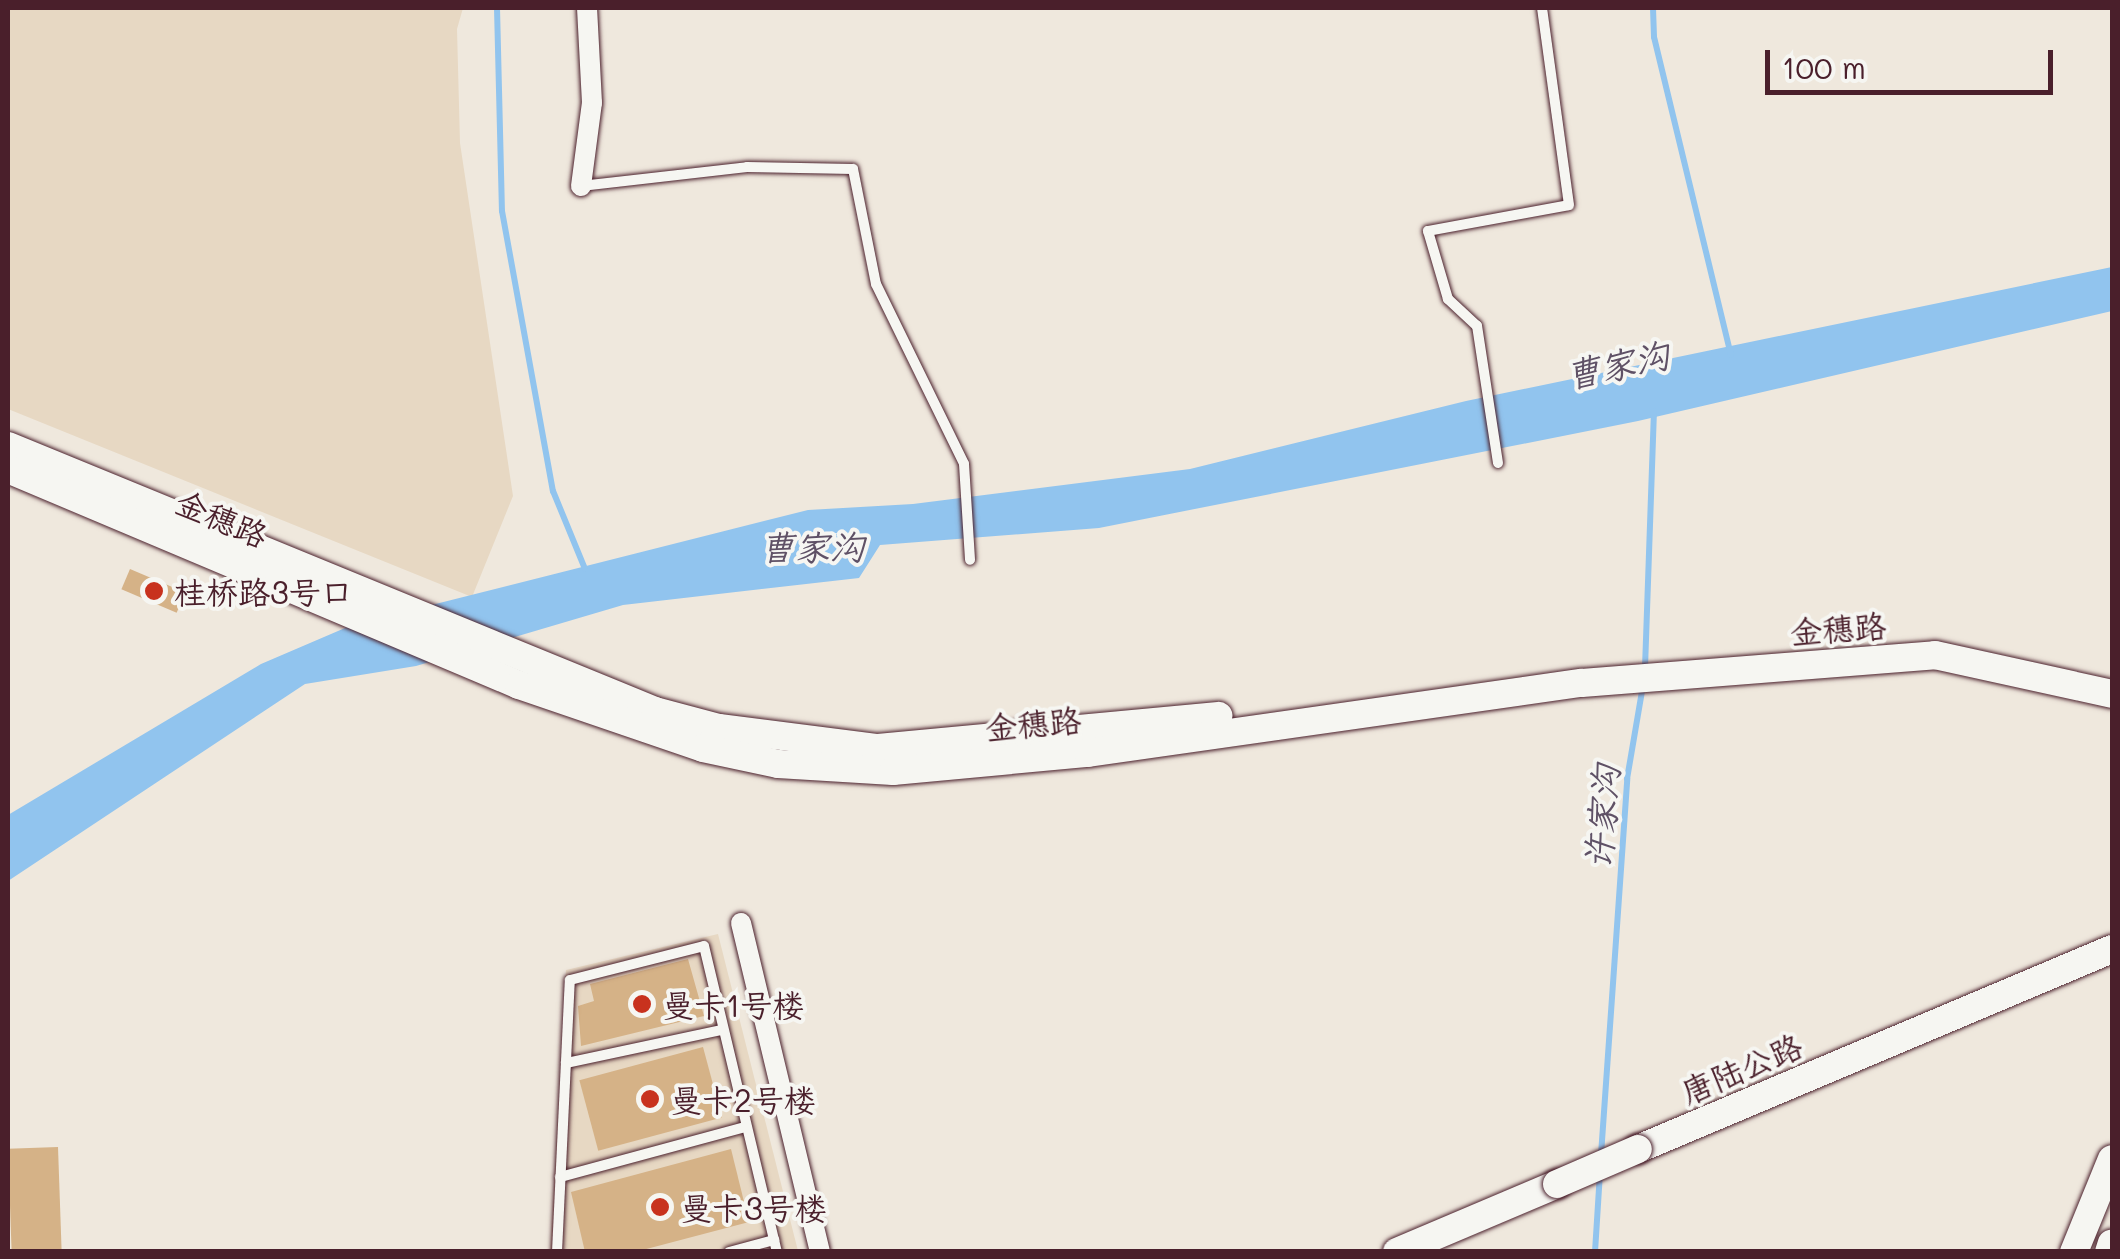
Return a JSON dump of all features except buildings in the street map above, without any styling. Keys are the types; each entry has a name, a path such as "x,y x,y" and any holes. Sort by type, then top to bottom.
{"street":[{"path":"581,186 592,103 586,8"},
{"name":"金穗路","path":"8,446 292,574 349,612 519,685 703,748 778,764 893,771 1088,753 1582,678"},
{"name":"金穗路","path":"8,469 292,574 371,592 655,710 719,728 878,748 1085,732 1582,678 1935,655 2112,694"},
{"name":"金穗路","path":"1669,672 1934,642 2112,680"},
{"path":"741,923 820,1252"},
{"name":"唐陆公路","path":"1398,1252 2112,950"},
{"path":"2074,1252 2112,1158"},
{"path":"2109,1252 2112,1244"}],"lane":[{"path":"1498,463 1477,326 1448,298 1428,231 1569,205 1542,8"},
{"path":"581,186 746,167 854,169 876,284 964,464 970,560"},
{"path":"557,1252 570,980 704,946 721,1030 776,1246 729,1252"},
{"path":"566,1063 721,1030"},
{"path":"560,1177 746,1126"}],"shaded area":[{"path":"8,8 463,8 457,29 460,143 513,496 472,597 8,409"},
{"path":"718,934 798,1251 550,1252 566,970"}],"water":[{"name":"曹家沟","path":"2112,267 2112,311 1638,421 1099,528 880,545 859,578 623,605 416,666 305,684 8,881 8,815 261,664 352,625 808,510 913,504 1190,469 1466,401"}],"waterway":[{"path":"497,8 502,211 553,491 585,569"},
{"path":"1653,8 1654,37 1731,355"},
{"name":"许家沟","path":"1645,668 1654,411"},
{"name":"许家沟","path":"1601,1155 1627,779 1643,685"},
{"name":"许家沟","path":"1595,1252 1600,1173"}],"place":[{"name":"桂桥路3号口","path":"154,591"},
{"name":"曼卡1号楼","path":"642,1004"},
{"name":"曼卡2号楼","path":"650,1099"},
{"name":"曼卡3号楼","path":"660,1207"}]}
